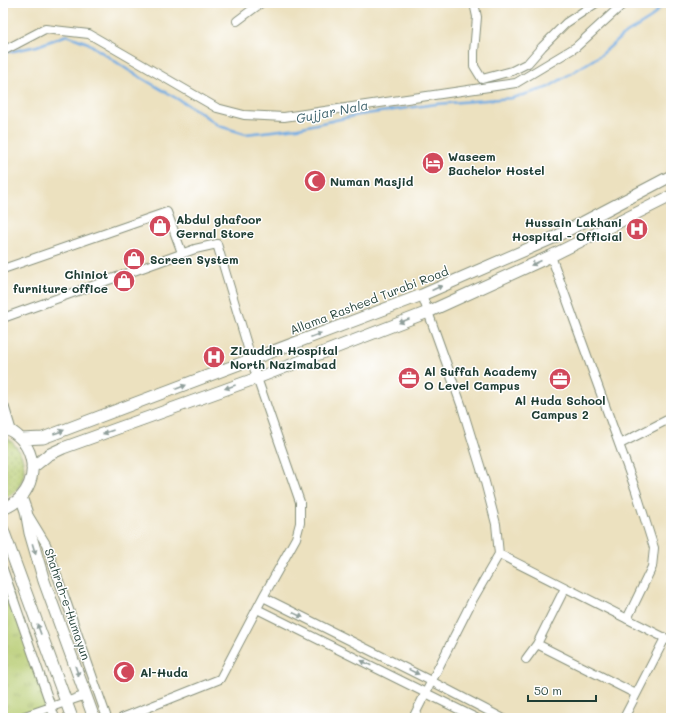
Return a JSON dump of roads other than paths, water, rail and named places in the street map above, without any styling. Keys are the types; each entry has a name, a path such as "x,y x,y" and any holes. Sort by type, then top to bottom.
{"main road":[{"name":"Allama Rasheed Turabi Road","path":"21,439 43,438 422,295 553,238 671,176"},
{"path":"32,468 48,455 63,448 257,378 428,312 552,256 671,196"},
{"path":"577,226 584,240"},
{"path":"508,257 516,272"},
{"path":"3,407 7,428 21,439 29,451 32,463 32,475 28,487 21,497 12,505 3,509"},
{"name":"Shahrah-e-Humayun","path":"21,497 44,581 94,718"},
{"path":"4,535 72,718"}],"street":[{"path":"237,21 261,3"},
{"path":"474,3 477,17 474,66 482,79 512,71 528,63 566,23 596,3"},
{"path":"3,50 45,29 89,34 217,108 244,115 284,117 516,83 576,47 624,3"},
{"path":"3,268 167,212 182,253"},
{"path":"3,318 182,253 217,244 251,360 298,495 300,502 300,523 296,538 220,679 122,718"},
{"path":"552,256 620,444 654,548 652,567 627,619"},
{"path":"413,718 473,599 499,554 496,524 485,482 462,407 422,295"},
{"path":"620,444 671,418"},
{"path":"26,511 46,544 107,718"},
{"path":"499,554 668,639 625,716"},
{"path":"3,569 55,718"},
{"path":"526,660 537,644 565,588"},
{"path":"263,597 502,718"},
{"path":"257,609 476,718"},
{"path":"537,644 636,694"},
{"path":"19,718 86,695"}],"waterway":[{"name":"Gujjar Nala","path":"9,52 37,46 67,35 88,43 128,70 198,111 219,126 246,134 298,128 359,115 436,104 512,98 547,88 601,55 622,36 651,18 664,3"}],"place":[{"name":"Waseem Bachelor Hostel","path":"433,163"},
{"name":"Numan Masjid","path":"315,181"},
{"name":"Abdul ghafoor Gernal Store","path":"160,226"},
{"name":"Hussain Lakhani Hospital - Official","path":"637,229"},
{"name":"Screen System","path":"134,259"},
{"name":"Chiniot furniture office","path":"124,281"},
{"name":"Ziauddin Hospital North Nazimabad","path":"214,357"},
{"name":"Al Suffah Academy O Level Campus","path":"409,378"},
{"name":"Al Huda School Campus 2","path":"560,379"},
{"name":"Al-Huda","path":"124,672"}]}
